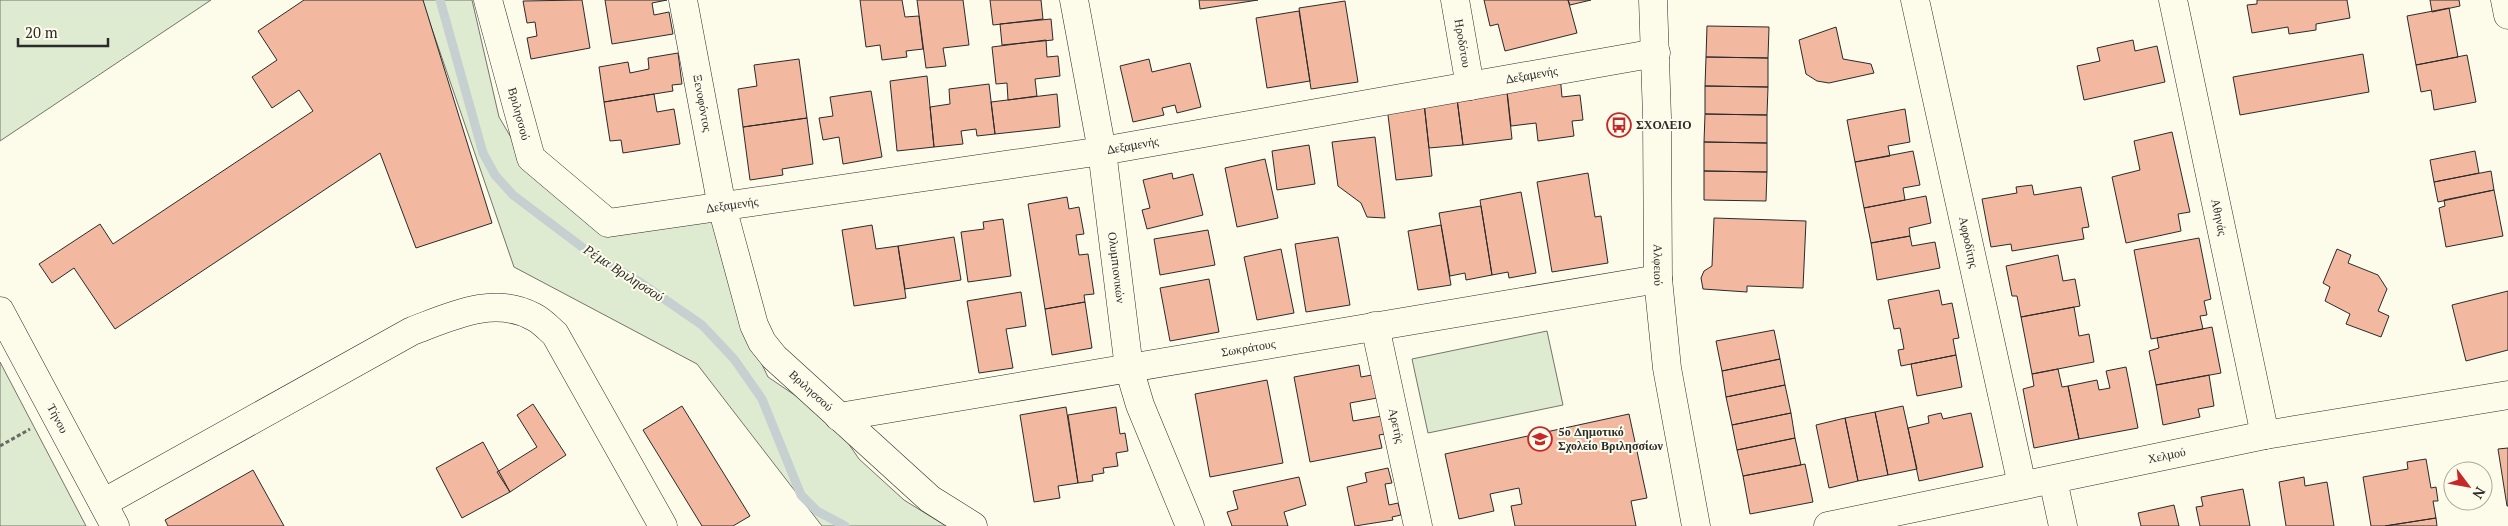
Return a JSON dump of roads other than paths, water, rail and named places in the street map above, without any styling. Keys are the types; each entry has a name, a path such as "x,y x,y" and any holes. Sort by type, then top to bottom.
{"street":[{"name":"Βριλησσού","path":"488,0 531,158 608,222"},
{"name":"Ξενοφόντος","path":"683,0 722,207"},
{"name":"Ολυμπιονικών","path":"1074,0 1102,151 1129,368 1140,405 1190,526"},
{"name":"Ηροδότου","path":"1455,0 1470,86"},
{"name":"Αλφειού","path":"1653,0 1656,53 1658,279 1667,368 1696,526"},
{"name":"Αφροδίτης","path":"1915,0 2022,484"},
{"name":"Αθηνάς","path":"2173,0 2264,436"},
{"path":"2505,0 2508,15"},
{"name":"Δεξαμενής","path":"608,222 1102,151 1656,53"},
{"name":"Βριλησσού","path":"722,207 754,325 762,342 774,357 930,499 973,526"},
{"name":"Σωκράτους","path":"840,417 1658,279"},
{"path":"109,515 412,330 457,314 492,306 514,309 535,318 555,334 663,526"},
{"name":"Τήνου","path":"0,311 109,515"},
{"name":"Αρετής","path":"1375,326 1418,526"},
{"name":"Χελμού","path":"1828,526 1867,522 2022,484 2053,480 2264,436 2508,395"},
{"path":"2053,480 2063,526"}],"waterway":[{"name":"Ρέμα Βριλησσού","path":"440,0 483,153 495,175 513,195 590,253 641,283 702,325 734,359 762,399 801,495 817,511 845,526"}],"place":[{"name":"ΣΧΟΛΕΙΟ","path":"1619,125"},
{"name":"5ο Δημοτικό Σχολείο Βριλησσίων","path":"1540,439"}]}
